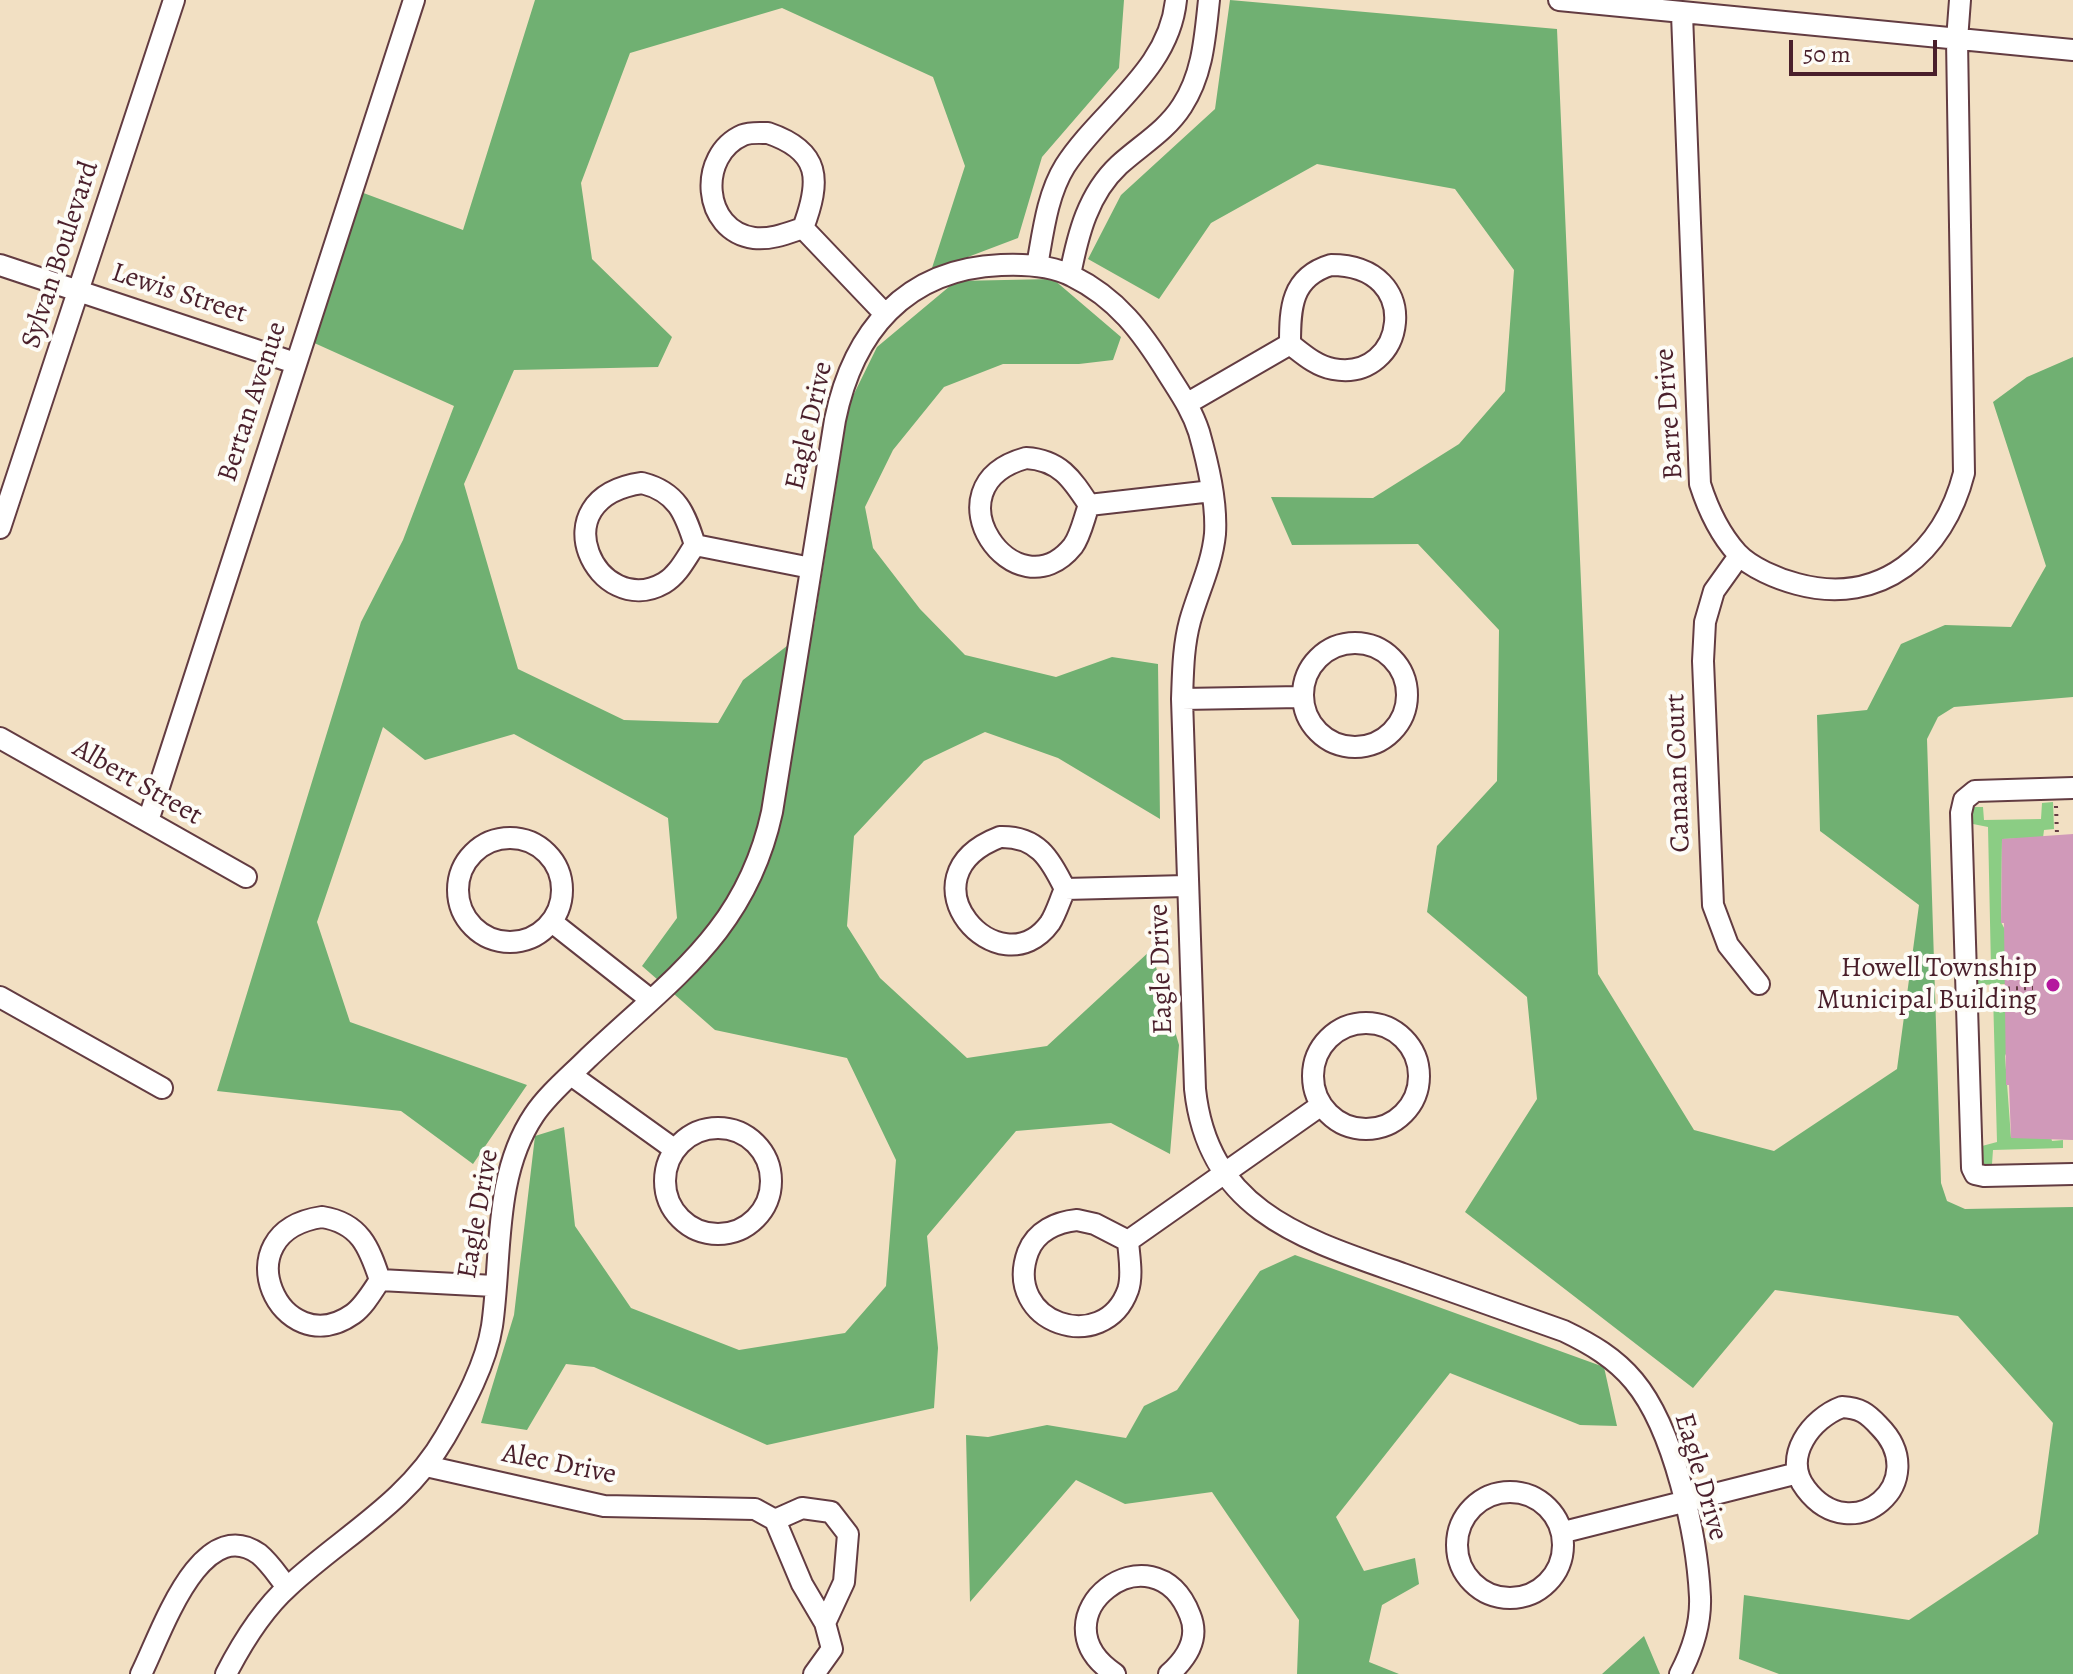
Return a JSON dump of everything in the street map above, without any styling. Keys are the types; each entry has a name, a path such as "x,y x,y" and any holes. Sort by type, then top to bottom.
{"street":[{"name":"Sylvan Boulevard","path":"0,528 174,0"},
{"name":"Bertan Avenue","path":"148,821 414,0"},
{"path":"1037,266 1046,213 1062,173 1153,62 1171,29 1176,0"},
{"path":"1070,275 1076,243 1095,193 1121,163 1153,139 1176,115 1193,88 1202,57 1209,0"},
{"path":"1559,0 2073,50"},
{"name":"Barre Drive","path":"1682,14 1697,470 1713,519 1739,556 1779,579 1828,589 1858,587 1887,577 1914,561 1936,539 1959,495 1966,453 1957,40 1960,0"},
{"path":"768,133 791,141 803,151 815,179 812,206 803,228 766,239 737,234 725,225 710,193 713,170 724,147 745,134 768,133"},
{"path":"803,228 884,313"},
{"name":"Lewis Street","path":"0,265 295,363"},
{"path":"1350,265 1376,275 1386,286 1397,321 1392,337 1375,359 1363,366 1331,369 1290,344 1290,303 1295,290 1318,269 1350,265"},
{"name":"Eagle Drive","path":"226,1674 251,1630 287,1587 379,1515 426,1466 463,1405 487,1346 508,1179 519,1143 539,1107 721,930 744,894 760,856 772,812 842,384 862,341 884,313 931,282 983,266 1037,266 1070,275 1116,305 1137,325 1188,403 1212,491 1215,533 1185,641 1182,699 1186,886 1198,1118 1208,1148 1224,1173 1273,1221 1314,1243 1564,1331 1604,1352 1643,1393 1663,1434 1684,1502 1700,1599 1696,1629 1680,1674"},
{"path":"1188,403 1290,344"},
{"path":"1026,458 1054,463 1068,473 1089,505 1075,543 1048,563 1031,566 1009,560 996,551 986,535 980,514 980,501 989,481 1002,467 1026,458"},
{"path":"642,483 657,487 682,507 695,545 664,583 634,591 620,587 597,569 590,557 586,536 588,516 598,500 616,487 642,483"},
{"path":"1089,505 1212,491"},
{"path":"695,545 811,568"},
{"name":"Canaan Court","path":"1739,556 1714,591 1705,622 1711,881 1719,928 1728,945 1759,984"},
{"path":"1356,641 1385,651 1399,668 1406,685 1406,705 1400,721 1374,745 1360,748 1348,748 1321,736 1314,729 1301,697 1312,665 1326,651 1356,641"},
{"path":"1182,699 1301,697"},
{"name":"Albert Street","path":"0,738 246,877"},
{"path":"2064,788 1975,791 1962,804 1966,990 1973,1171 1984,1176 2073,1174"},
{"path":"517,837 538,843 557,865 562,880 562,892 552,922 526,940 506,942 480,934 467,921 460,902 461,869 477,851 495,840 517,837"},
{"path":"1012,837 1038,846 1050,858 1065,889 1045,929 1022,942 1006,945 976,932 961,915 955,891 960,867 968,855 981,845 1012,837"},
{"path":"1065,889 1186,886"},
{"path":"552,922 651,1000"},
{"path":"0,997 162,1088"},
{"path":"1353,1024 1374,1024 1393,1030 1403,1038 1413,1054 1418,1076 1413,1104 1400,1119 1388,1125 1358,1128 1343,1123 1320,1106 1314,1072 1323,1044 1332,1034 1353,1024"},
{"path":"571,1075 674,1149"},
{"path":"1128,1241 1320,1106"},
{"path":"718,1129 735,1130 750,1137 757,1144 769,1171 768,1199 760,1214 730,1233 715,1235 690,1228 672,1208 665,1189 666,1168 674,1149 702,1132 718,1129"},
{"path":"322,1217 334,1219 361,1235 380,1280 352,1315 335,1323 303,1323 280,1305 272,1293 266,1272 268,1259 284,1232 298,1223 322,1217"},
{"path":"1077,1220 1095,1224 1128,1241 1128,1289 1111,1315 1096,1323 1058,1323 1030,1300 1022,1283 1022,1268 1030,1247 1043,1231 1061,1222 1077,1220"},
{"path":"380,1280 494,1286"},
{"path":"1842,1407 1867,1413 1891,1437 1896,1450 1897,1471 1892,1491 1869,1511 1838,1512 1822,1504 1805,1489 1798,1473 1806,1432 1828,1412 1842,1407"},
{"name":"Alec Drive","path":"426,1466 604,1506 755,1509 775,1520"},
{"path":"1564,1532 1798,1473"},
{"path":"1501,1492 1534,1497 1547,1507 1564,1532 1556,1571 1545,1584 1521,1598 1486,1595 1466,1574 1462,1564 1458,1543 1468,1512 1484,1497 1501,1492"},
{"path":"814,1674 832,1649 825,1623 802,1584 775,1520 802,1508 831,1512 848,1534 844,1582 825,1623"},
{"path":"141,1674 191,1572 214,1550 231,1547 257,1553 287,1587"},
{"path":"1115,1674 1100,1664 1091,1651 1086,1619 1103,1589 1123,1577 1141,1577 1167,1583 1179,1593 1193,1622 1190,1649 1169,1674"}],"path":[{"path":"2057,834 2064,788"},
{"path":"1966,990 2033,988"}],"green space":[{"path":"535,0 1124,0 1119,68 1042,157 1018,238 931,271 965,166 933,77 782,8 630,53 581,183 592,259 672,337 658,367 514,370 464,484 518,669 624,720 718,723 743,680 814,625 849,404 877,347 956,281 1053,279 1121,337 1113,360 1079,364 1003,364 944,387 893,450 865,507 873,548 920,609 965,655 1056,677 1112,657 1158,664 1160,819 1058,758 985,732 924,761 854,836 847,926 880,978 967,1058 1047,1046 1151,950 1179,1045 1170,1154 1111,1123 1016,1131 927,1236 938,1348 934,1408 767,1445 594,1367 566,1364 527,1430 481,1423 514,1315 535,1136 564,1127 575,1226 631,1308 739,1350 845,1333 886,1286 896,1160 847,1058 715,1030 642,966 677,918 668,818 514,734 425,760 383,727 317,922 350,1022 527,1085 473,1164 401,1111 217,1091 361,622 403,540 454,406 301,337 350,188 463,230"},
{"path":"1230,0 1557,29 1598,974 1694,1130 1774,1151 1897,1069 1919,905 1820,831 1817,715 1867,710 1901,644 1945,625 2011,627 2046,566 1993,402 2027,377 2073,357 2073,697 1954,707 1938,717 1927,739 1941,1183 1947,1201 1965,1209 2073,1207 2073,1674 1779,1674 1739,1659 1744,1595 1909,1620 2038,1534 2053,1423 1958,1316 1775,1290 1693,1388 1465,1212 1537,1099 1527,997 1427,912 1437,846 1497,781 1499,630 1418,544 1292,545 1271,497 1373,498 1459,444 1505,391 1514,270 1455,189 1317,164 1211,223 1159,299 1088,259 1121,195 1215,109"},
{"path":"2053,802 2054,829 2044,830 2043,838 2002,839 2001,922 2033,983 1977,985 1977,971 1991,969 1988,827 1973,824 1973,807 1983,807 1984,820 2041,819 2042,803"},
{"path":"2033,993 2005,1056 2011,1138 2051,1137 2052,1141 2063,1140 2063,1148 1993,1150 1992,1164 1987,1166 1983,1163 1982,1146 1997,1142 1993,994"},
{"path":"1295,1255 1604,1367 1617,1426 1580,1425 1450,1373 1336,1517 1364,1571 1415,1558 1419,1584 1382,1605 1369,1662 1399,1674 1297,1674 1299,1620 1212,1492 1125,1504 1076,1480 970,1602 966,1435 988,1437 1047,1425 1126,1438 1144,1406 1177,1390 1260,1271"},
{"path":"1644,1636 1660,1674 1602,1674"}],"building":[{"name":"Howell Township Municipal Building","path":"2073,834 2073,1140 2011,1138 2009,1085 2006,1085 2004,923 2001,923 2002,839"}],"place":[{"name":"Howell Township Municipal Building","path":"2053,985"}]}
